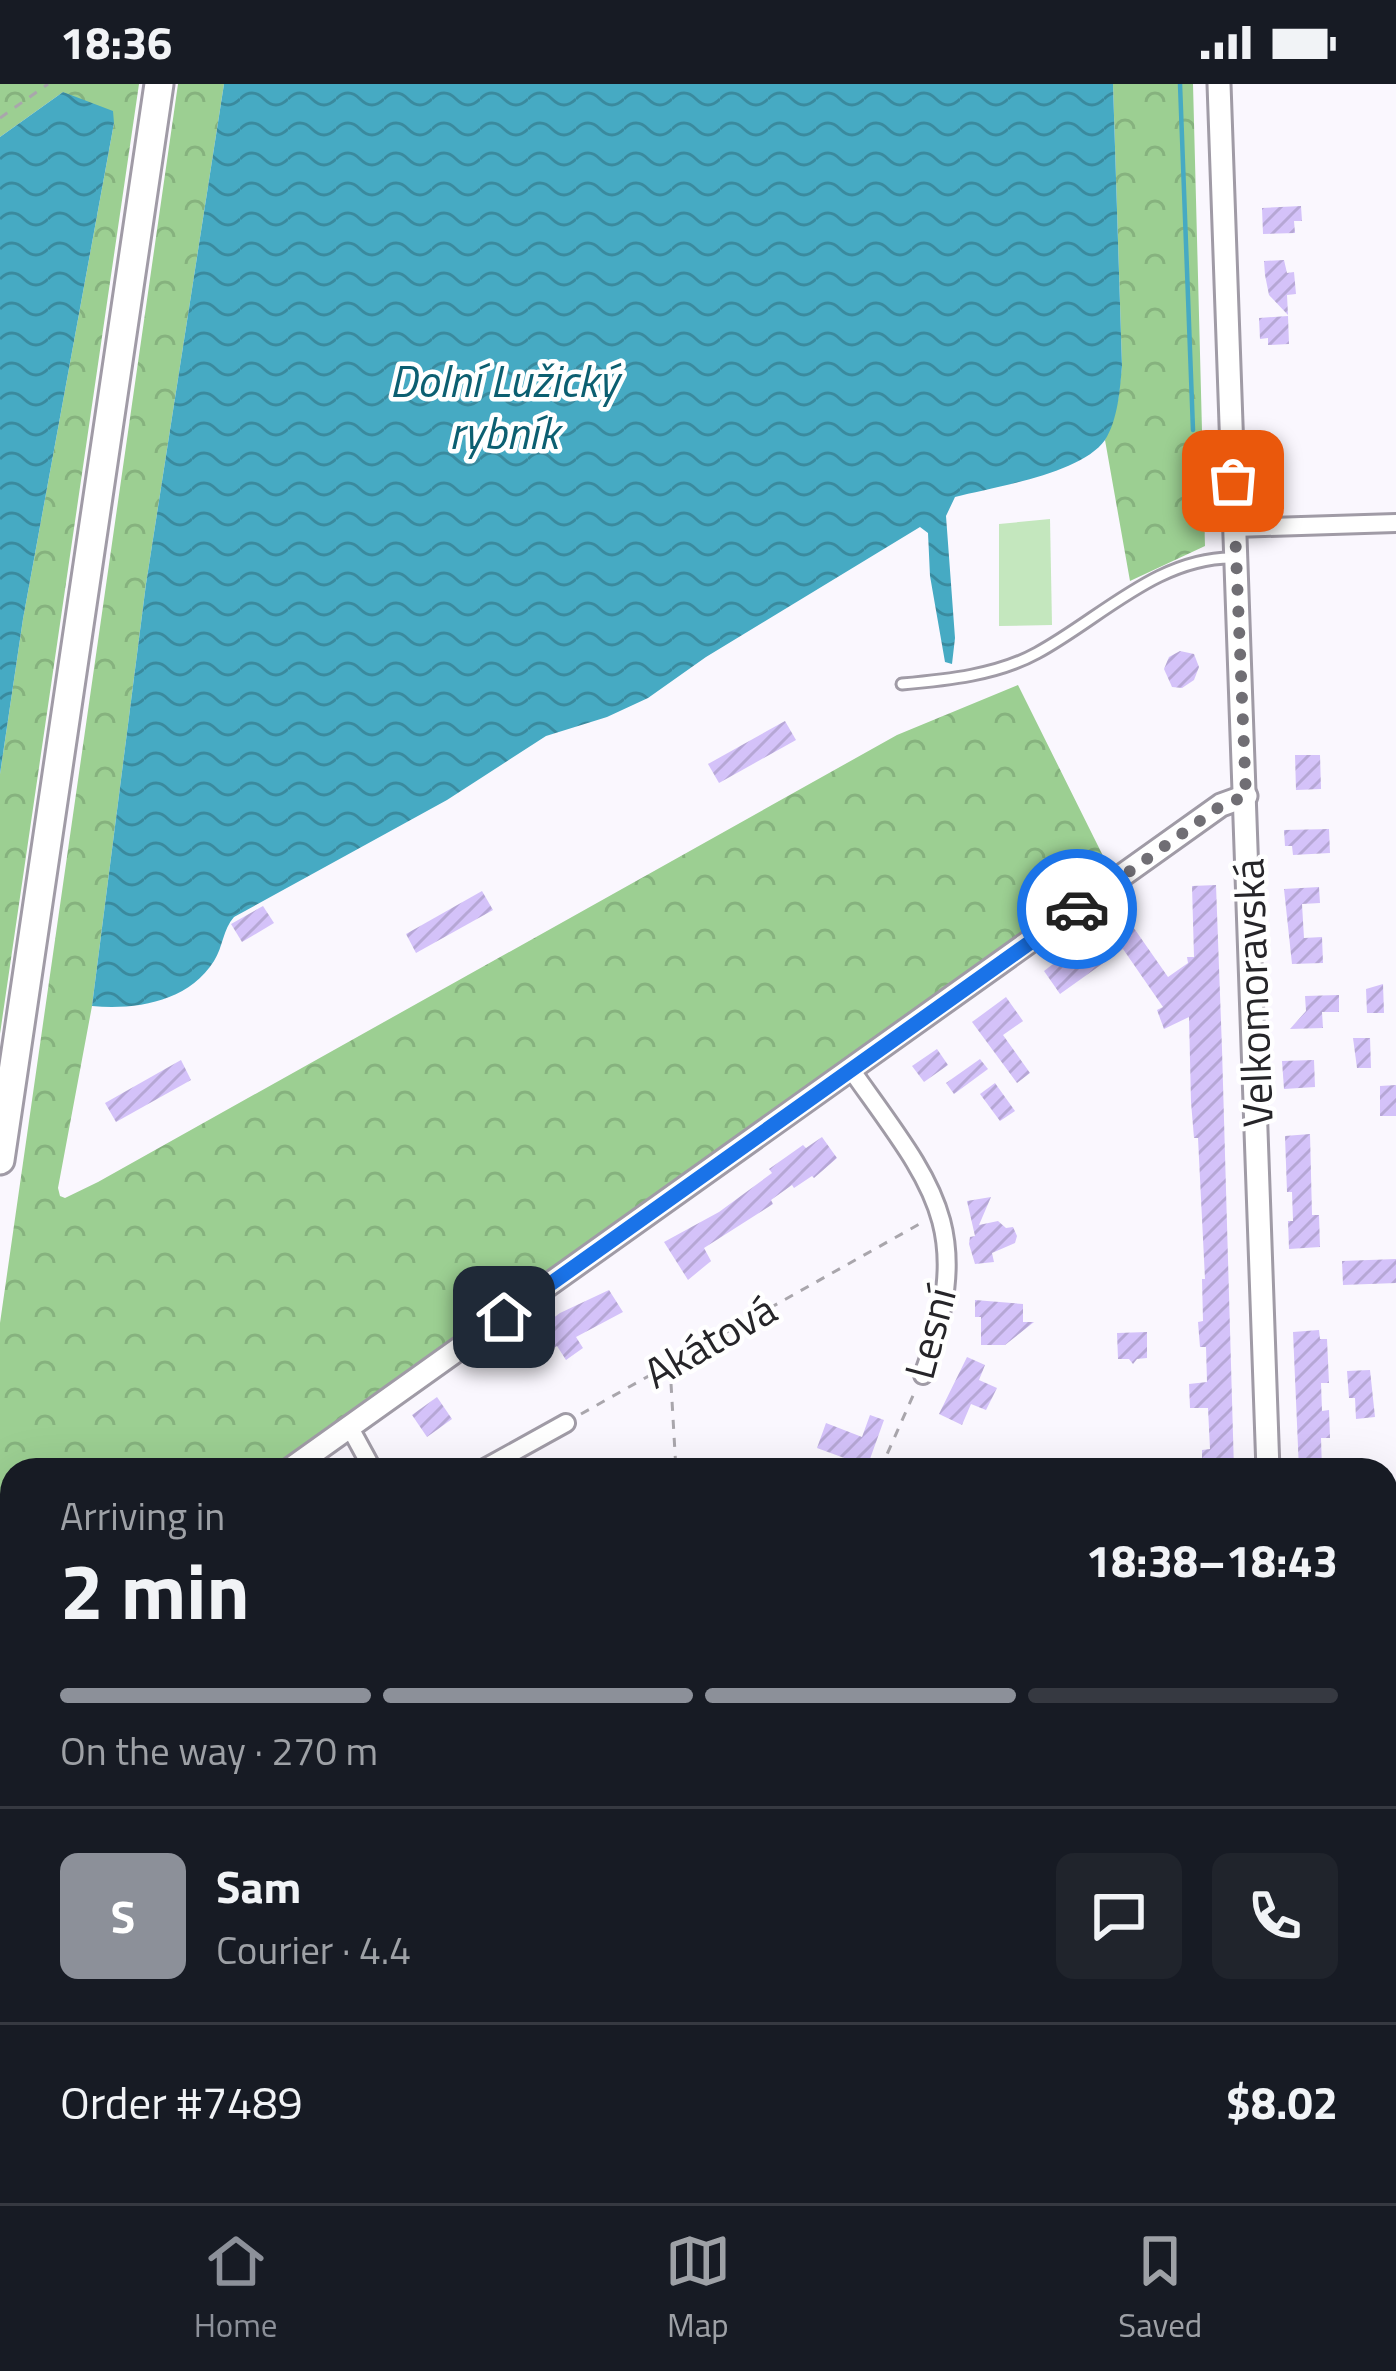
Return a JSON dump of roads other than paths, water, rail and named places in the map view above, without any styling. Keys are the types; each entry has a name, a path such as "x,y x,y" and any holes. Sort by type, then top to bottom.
{"main road":[{"path":"0,1160 159,84"}],"street":[{"name":"Velkomoravská","path":"1219,84 1268,1458"},
{"path":"1234,527 1396,523"},
{"path":"305,1458 1222,805 1246,796"},
{"name":"Lesní","path":"851,1071 914,1158 942,1218 946,1300 923,1376"},
{"path":"503,1458 566,1423"},
{"path":"349,1426 367,1458"}],"lane":[{"path":"902,684 970,675 1027,658 1190,561 1236,557"}],"water":[{"name":"Dolní Lužický rybník","path":"224,84 1113,84 1122,366 1113,423 1105,440 1077,462 1036,478 955,497 946,516 955,638 952,664 945,662 930,576 928,533 920,527 706,657 648,698 546,736 447,800 234,917 214,961 190,986 143,1004 92,1006 146,584"},
{"path":"63,92 113,111 114,123 23,619 0,774 0,137"}],"waterway":[{"path":"1180,84 1193,430"}]}
